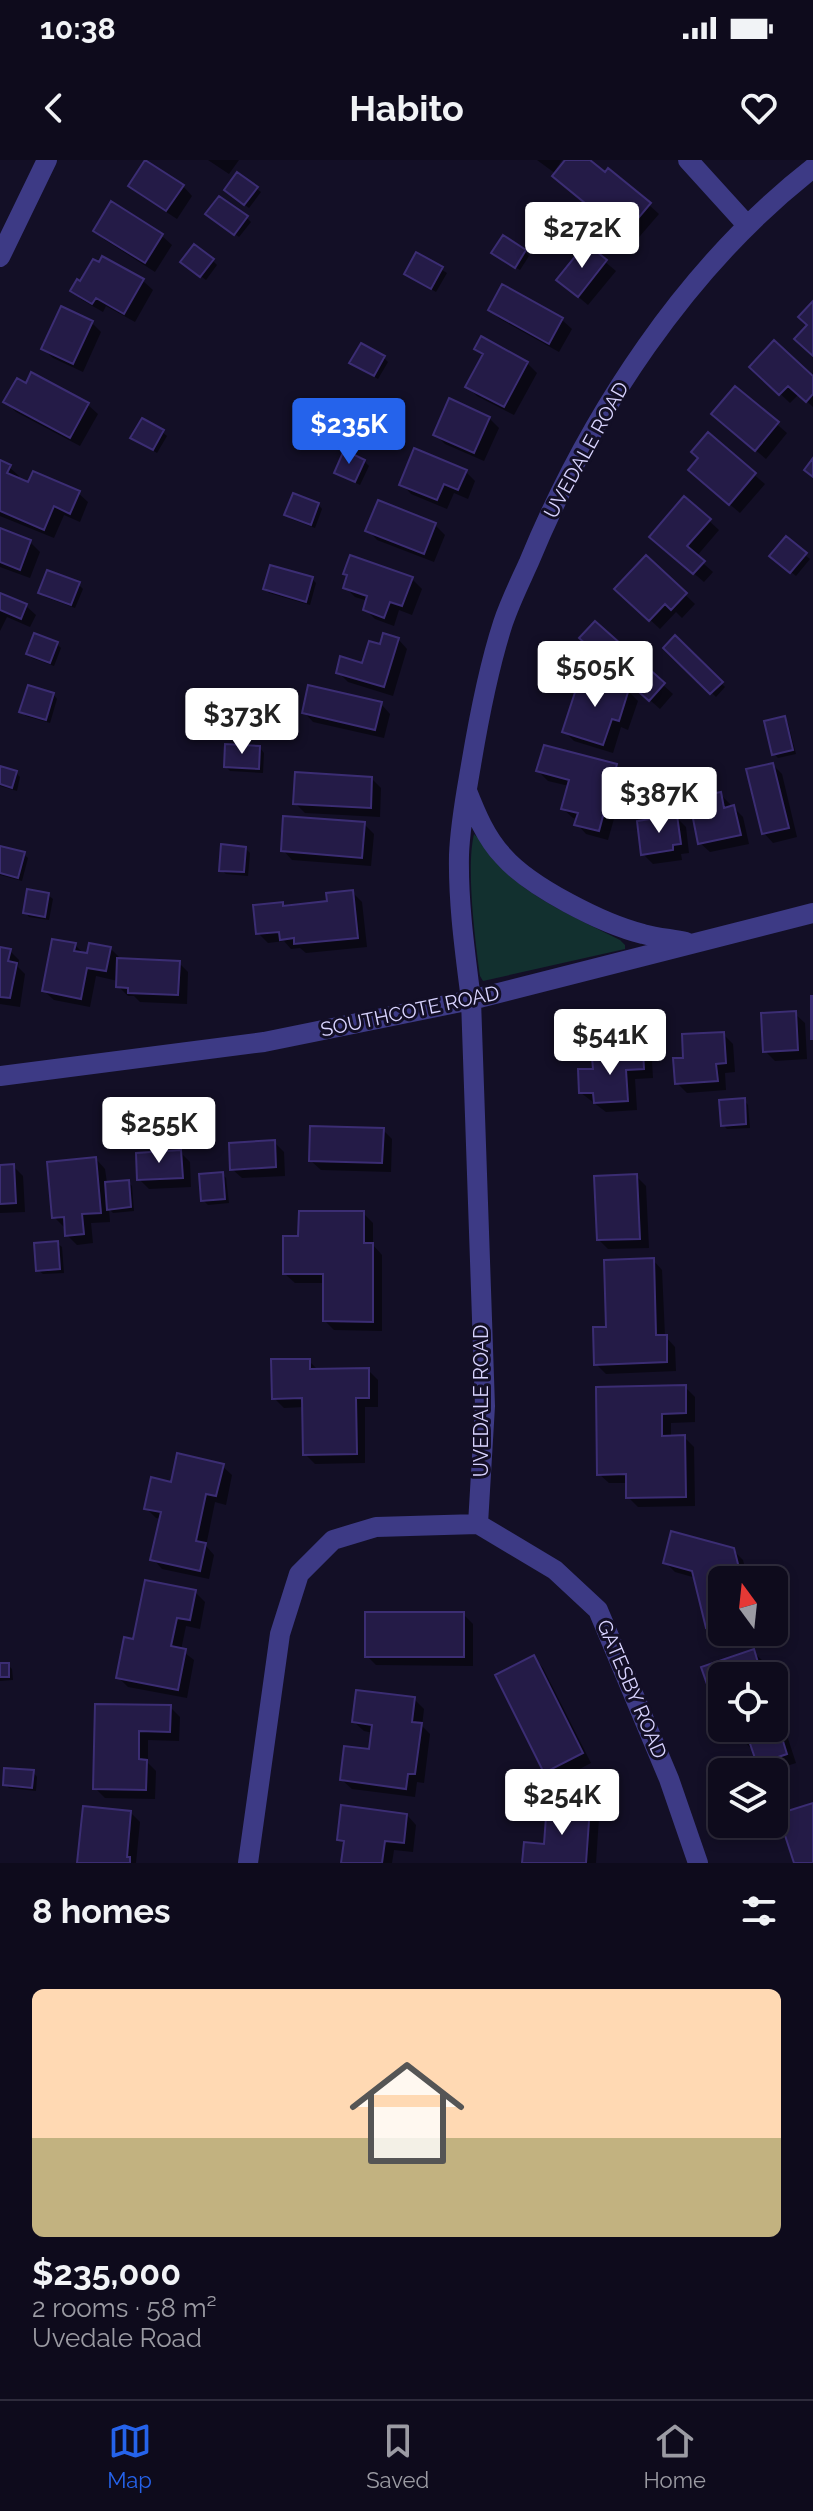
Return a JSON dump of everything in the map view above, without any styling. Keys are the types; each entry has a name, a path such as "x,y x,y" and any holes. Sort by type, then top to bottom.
{"street":[{"path":"0,257 47,160"},
{"path":"688,160 747,225"},
{"name":"UVEDALE ROAD","path":"478,1524 485,1406 471,1000 463,934 459,855 482,698 503,622 544,524 585,444 639,356 747,225 813,168"},
{"path":"466,791 481,825 503,857 529,878 564,900 611,923 641,934 694,943"},
{"name":"SOUTHCOTE ROAD","path":"0,1076 264,1042 471,1000 813,913"},
{"path":"248,1863 280,1634 299,1574 333,1540 376,1527 478,1524"},
{"name":"GATESBY ROAD","path":"478,1524 555,1570 598,1610 669,1779 698,1863"}],"green space":[{"path":"474,834 523,887 563,912 620,940 625,949 483,981 472,904"}],"building":[{"path":"145,160 184,185 166,211 128,186"},
{"path":"565,160 590,160 605,172 608,168 651,203 624,235 552,176"},
{"path":"237,172 258,187 244,205 224,190"},
{"path":"219,196 248,216 234,235 205,214"},
{"path":"111,201 163,234 145,263 93,231"},
{"path":"503,235 526,250 515,268 491,253"},
{"path":"586,243 607,260 578,297 556,280"},
{"path":"194,244 214,259 200,277 180,262"},
{"path":"416,252 443,267 431,289 404,274"},
{"path":"102,256 144,279 124,314 96,298 92,304 70,291 93,259 99,262"},
{"path":"502,284 563,318 549,344 488,310"},
{"path":"813,301 813,356 794,339 807,325 798,317"},
{"path":"61,306 93,321 73,364 41,349"},
{"path":"481,336 528,362 504,407 465,387 483,354 474,349"},
{"path":"774,340 813,376 813,394 806,402 788,386 779,395 749,367"},
{"path":"361,343 385,356 374,376 349,363"},
{"path":"31,372 89,403 70,438 3,402 17,378 26,383"},
{"path":"735,386 779,422 755,451 711,414"},
{"path":"449,398 490,417 474,453 433,435"},
{"path":"142,418 164,430 153,450 130,438"},
{"path":"708,432 756,473 729,505 688,470 698,458 691,452"},
{"path":"414,448 467,470 458,490 444,484 437,500 399,485"},
{"path":"344,450 365,460 355,482 334,473"},
{"path":"813,458 813,477 804,470"},
{"path":"0,460 11,465 7,473 28,482 33,471 80,491 70,514 54,506 44,530 0,511"},
{"path":"293,493 319,503 311,525 284,515"},
{"path":"684,496 711,519 687,546 705,561 693,574 649,537"},
{"path":"378,500 436,523 424,554 365,531"},
{"path":"0,528 31,540 20,570 0,562"},
{"path":"786,536 807,553 790,573 769,556"},
{"path":"350,555 413,577 402,606 390,602 384,618 363,610 367,596 343,588 347,575 343,574"},
{"path":"646,555 687,593 671,610 665,604 649,621 614,589"},
{"path":"270,565 313,577 306,602 263,589"},
{"path":"47,570 80,582 71,605 38,593"},
{"path":"0,593 27,604 21,619 0,610"},
{"path":"595,621 665,683 649,701 579,638"},
{"path":"34,633 58,642 50,663 26,654"},
{"path":"383,633 399,638 384,687 336,673 340,656 362,663 369,641 380,644"},
{"path":"675,635 723,682 710,694 663,648"},
{"path":"581,674 629,689 619,721 612,719 603,745 562,732"},
{"path":"28,685 54,693 46,720 19,712"},
{"path":"308,685 382,702 375,730 302,713"},
{"path":"233,696 267,704 262,726 228,719"},
{"path":"785,716 793,750 772,755 764,721"},
{"path":"225,744 260,746 259,769 224,767"},
{"path":"544,745 617,764 599,831 574,825 578,813 561,809 569,780 536,771"},
{"path":"773,763 789,828 762,834 746,769"},
{"path":"0,766 17,771 12,788 0,784"},
{"path":"295,772 372,777 371,808 293,804"},
{"path":"721,792 724,808 734,805 741,835 698,844 689,798"},
{"path":"677,815 681,844 673,845 673,850 641,855 637,821"},
{"path":"283,816 365,822 362,858 281,851"},
{"path":"221,844 246,847 244,872 219,871"},
{"path":"0,846 25,852 18,878 0,873"},
{"path":"27,889 49,893 45,917 23,913"},
{"path":"353,890 358,938 294,944 294,938 280,940 279,932 256,934 253,905 283,902 283,906 327,901 326,893"},
{"path":"52,939 76,943 74,951 87,953 89,943 111,947 106,971 87,968 81,999 42,991"},
{"path":"0,947 11,949 8,961 17,963 10,998 0,997"},
{"path":"117,958 180,961 178,995 128,993 128,988 116,987"},
{"path":"813,996 813,1039 811,1039"},
{"path":"796,1011 798,1050 763,1052 761,1013"},
{"path":"724,1032 726,1063 716,1064 718,1081 675,1084 673,1058 683,1058 682,1034"},
{"path":"643,1049 644,1069 626,1070 628,1101 594,1103 593,1093 579,1093 578,1069 593,1069 592,1058 628,1056 627,1050"},
{"path":"745,1098 746,1124 721,1126 719,1100"},
{"path":"310,1126 384,1128 382,1163 309,1161"},
{"path":"275,1140 276,1167 230,1170 229,1143"},
{"path":"181,1150 183,1178 137,1180 136,1153"},
{"path":"96,1157 101,1213 82,1214 84,1234 65,1236 64,1217 52,1218 47,1162"},
{"path":"14,1164 16,1203 0,1204 0,1165"},
{"path":"223,1172 225,1199 201,1201 199,1174"},
{"path":"637,1174 640,1239 597,1240 594,1176"},
{"path":"129,1180 131,1207 107,1210 105,1182"},
{"path":"299,1211 364,1211 364,1243 373,1243 373,1322 323,1321 323,1274 283,1274 283,1236 298,1236"},
{"path":"58,1241 60,1269 36,1271 34,1243"},
{"path":"654,1258 656,1335 667,1335 667,1362 594,1365 593,1327 606,1327 604,1260"},
{"path":"271,1359 310,1359 310,1369 369,1368 369,1398 356,1398 357,1454 303,1455 302,1398 272,1399"},
{"path":"686,1385 686,1413 662,1414 662,1436 685,1435 686,1497 626,1498 626,1474 597,1475 596,1387"},
{"path":"177,1453 224,1464 216,1496 206,1494 196,1541 206,1543 200,1571 150,1560 161,1512 144,1509 151,1477 171,1482"},
{"path":"671,1531 734,1548 738,1566 708,1566 708,1628 692,1571 663,1563"},
{"path":"145,1580 196,1590 190,1620 177,1618 171,1646 186,1649 178,1690 116,1678 124,1637 133,1639"},
{"path":"365,1612 464,1612 464,1657 365,1657"},
{"path":"754,1649 758,1662 716,1662"},
{"path":"534,1655 583,1753 544,1773 495,1675"},
{"path":"0,1663 9,1663 9,1677 0,1677"},
{"path":"708,1665 708,1687 701,1667"},
{"path":"356,1690 415,1697 412,1722 422,1723 415,1774 408,1774 406,1789 340,1780 344,1746 369,1749 372,1725 352,1722"},
{"path":"95,1704 171,1705 170,1732 139,1731 139,1759 147,1760 146,1790 93,1789"},
{"path":"749,1742 783,1742 787,1754 775,1758 755,1758"},
{"path":"4,1768 34,1770 32,1788 3,1785"},
{"path":"547,1803 590,1807 586,1863 522,1863 524,1842 544,1844"},
{"path":"813,1803 813,1863 794,1863 786,1838 788,1811"},
{"path":"341,1805 407,1814 404,1843 385,1841 382,1863 341,1863 344,1841 337,1840"},
{"path":"83,1806 131,1811 127,1857 130,1857 130,1863 77,1863"}]}
